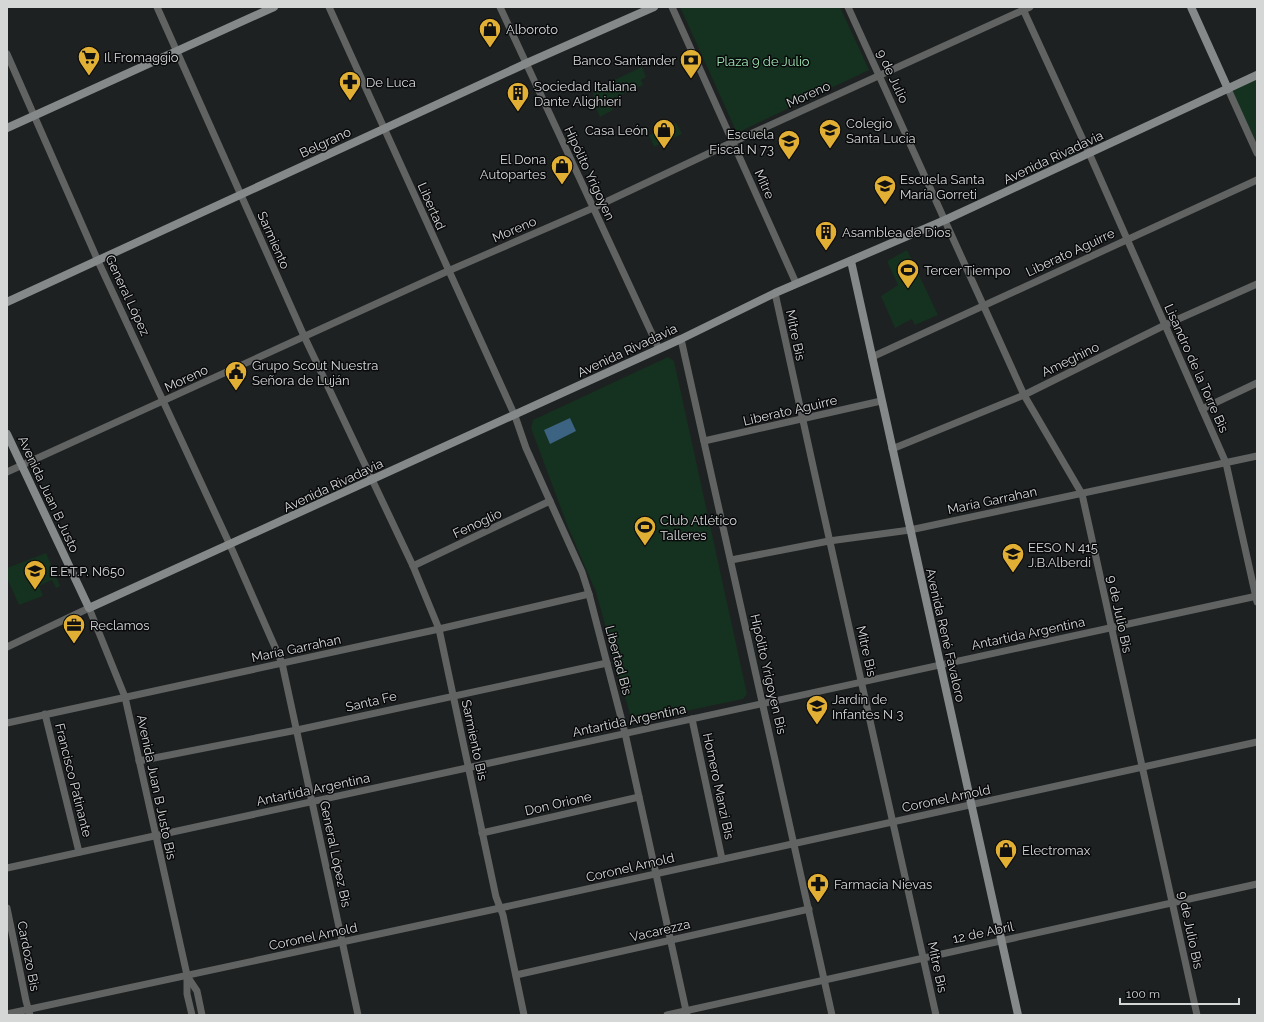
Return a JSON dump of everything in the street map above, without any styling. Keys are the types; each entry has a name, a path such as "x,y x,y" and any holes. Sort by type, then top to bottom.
{"main road":[{"path":"7,128 176,50 274,7"},
{"name":"Belgrano","path":"7,302 527,63 654,7"},
{"path":"1191,7 1228,89"},
{"name":"Avenida Rivadavia","path":"89,608 230,546 515,416 681,339 796,283 945,220 1257,75"},
{"name":"Avenida René Favaloro","path":"851,260 1018,1015"},
{"name":"Avenida Juan B Justo","path":"7,434 89,608"}],"street":[{"name":"Sarmiento","path":"157,7 304,336 372,481"},
{"name":"Libertad","path":"329,7 515,416"},
{"name":"Hipólito Yrigoyen","path":"500,7 658,349"},
{"name":"Mitre","path":"672,7 796,283"},
{"name":"9 de Julio","path":"848,7 945,220"},
{"name":"Moreno","path":"7,472 448,270 593,208 1025,8"},
{"name":"Lisandro de la Torre Bis","path":"1025,8 1226,463 1257,598"},
{"name":"General López","path":"7,54 98,261 230,546"},
{"path":"1228,89 1257,153"},
{"name":"Liberato Aguirre","path":"872,357 1257,180"},
{"name":"9 de Julio Bis","path":"945,220 1024,395 1082,494 1197,1015"},
{"name":"Ameghino","path":"892,449 1024,395 1165,325 1257,284"},
{"name":"Mitre Bis","path":"775,293 829,541 894,822 936,1015"},
{"name":"Hipólito Yrigoyen Bis","path":"681,339 795,843 832,1015"},
{"path":"1202,409 1257,383"},
{"name":"Liberato Aguirre","path":"704,441 881,401"},
{"name":"Libertad Bis","path":"515,416 526,448 582,572 589,594 625,733 687,1013"},
{"name":"María Garrahan","path":"731,560 829,541 910,530 1257,456"},
{"name":"Sarmiento Bis","path":"372,481 413,566 439,629 496,897 516,975 524,1015"},
{"name":"Fenoglio","path":"413,566 550,501"},
{"name":"General López Bis","path":"230,546 282,663 313,801 342,942"},
{"name":"María Garrahan","path":"7,723 439,629 589,594"},
{"name":"Antartida Argentina","path":"7,868 1111,627 1257,598"},
{"name":"Avenida Rivadavia","path":"7,647 89,608"},
{"name":"Avenida Juan B Justo Bis","path":"89,608 125,697 138,761 187,975"},
{"name":"Santa Fe","path":"138,761 297,730 453,695 607,663"},
{"name":"Francisco Patinante","path":"45,714 79,852"},
{"name":"Homero Manzi Bis","path":"692,719 722,859"},
{"name":"Coronel Arnold","path":"7,1014 30,1012 187,975 1257,742"},
{"name":"Don Orione","path":"482,833 639,797"},
{"name":"12 de Abril","path":"667,1015 687,1013 1002,940 1257,884"},
{"name":"Cardozo Bis","path":"7,908 30,1012"},
{"name":"Vacarezza","path":"516,975 809,909"},
{"path":"342,942 358,1015"},
{"path":"187,975 187,994 192,1015"},
{"path":"187,975 197,991 202,1015"}],"green space":[{"name":"Plaza 9 de Julio","path":"680,7 840,7 869,70 737,133"},
{"path":"642,67 646,77 641,80 643,85 608,101 613,110 600,117 594,104 593,90"},
{"path":"1257,75 1257,153 1228,89"},
{"path":"676,123 682,134 654,147 649,135"},
{"name":"Tercer Tiempo","path":"907,250 938,315 915,325 912,319 895,328 881,296 898,285 887,261"},
{"name":"Club Atlético Talleres","path":"668,357 674,361 747,694 743,699 638,721 631,718 596,592 568,527 531,428 533,420"},
{"path":"46,553 60,586 56,588 52,580 39,586 43,596 19,605 7,578 7,568"}],"water":[{"path":"570,418 576,431 550,444 544,430"}],"place":[{"name":"Alboroto","path":"490,48"},
{"name":"Il Fromaggio","path":"89,76"},
{"name":"Banco Santander","path":"691,80"},
{"name":"De Luca","path":"350,102"},
{"name":"Sociedad Italiana Dante Alighieri","path":"518,112"},
{"name":"Casa León","path":"664,150"},
{"name":"Colegio Santa Lucia","path":"830,150"},
{"name":"Escuela Fiscal N 73","path":"789,160"},
{"name":"El Dona Autopartes","path":"562,186"},
{"name":"Escuela Santa María Gorreti","path":"885,206"},
{"name":"Asamblea de Dios","path":"826,252"},
{"name":"Tercer Tiempo","path":"908,290"},
{"name":"Grupo Scout Nuestra Señora de Luján","path":"236,392"},
{"name":"Club Atlético Talleres","path":"645,546"},
{"name":"EESO N 415 J.B.Alberdi","path":"1013,574"},
{"name":"E.E.T.P. N650","path":"35,590"},
{"name":"Reclamos","path":"74,644"},
{"name":"Jardín de Infantes N 3","path":"817,726"},
{"name":"Electromax","path":"1006,870"},
{"name":"Farmacia Nievas","path":"818,904"}]}
